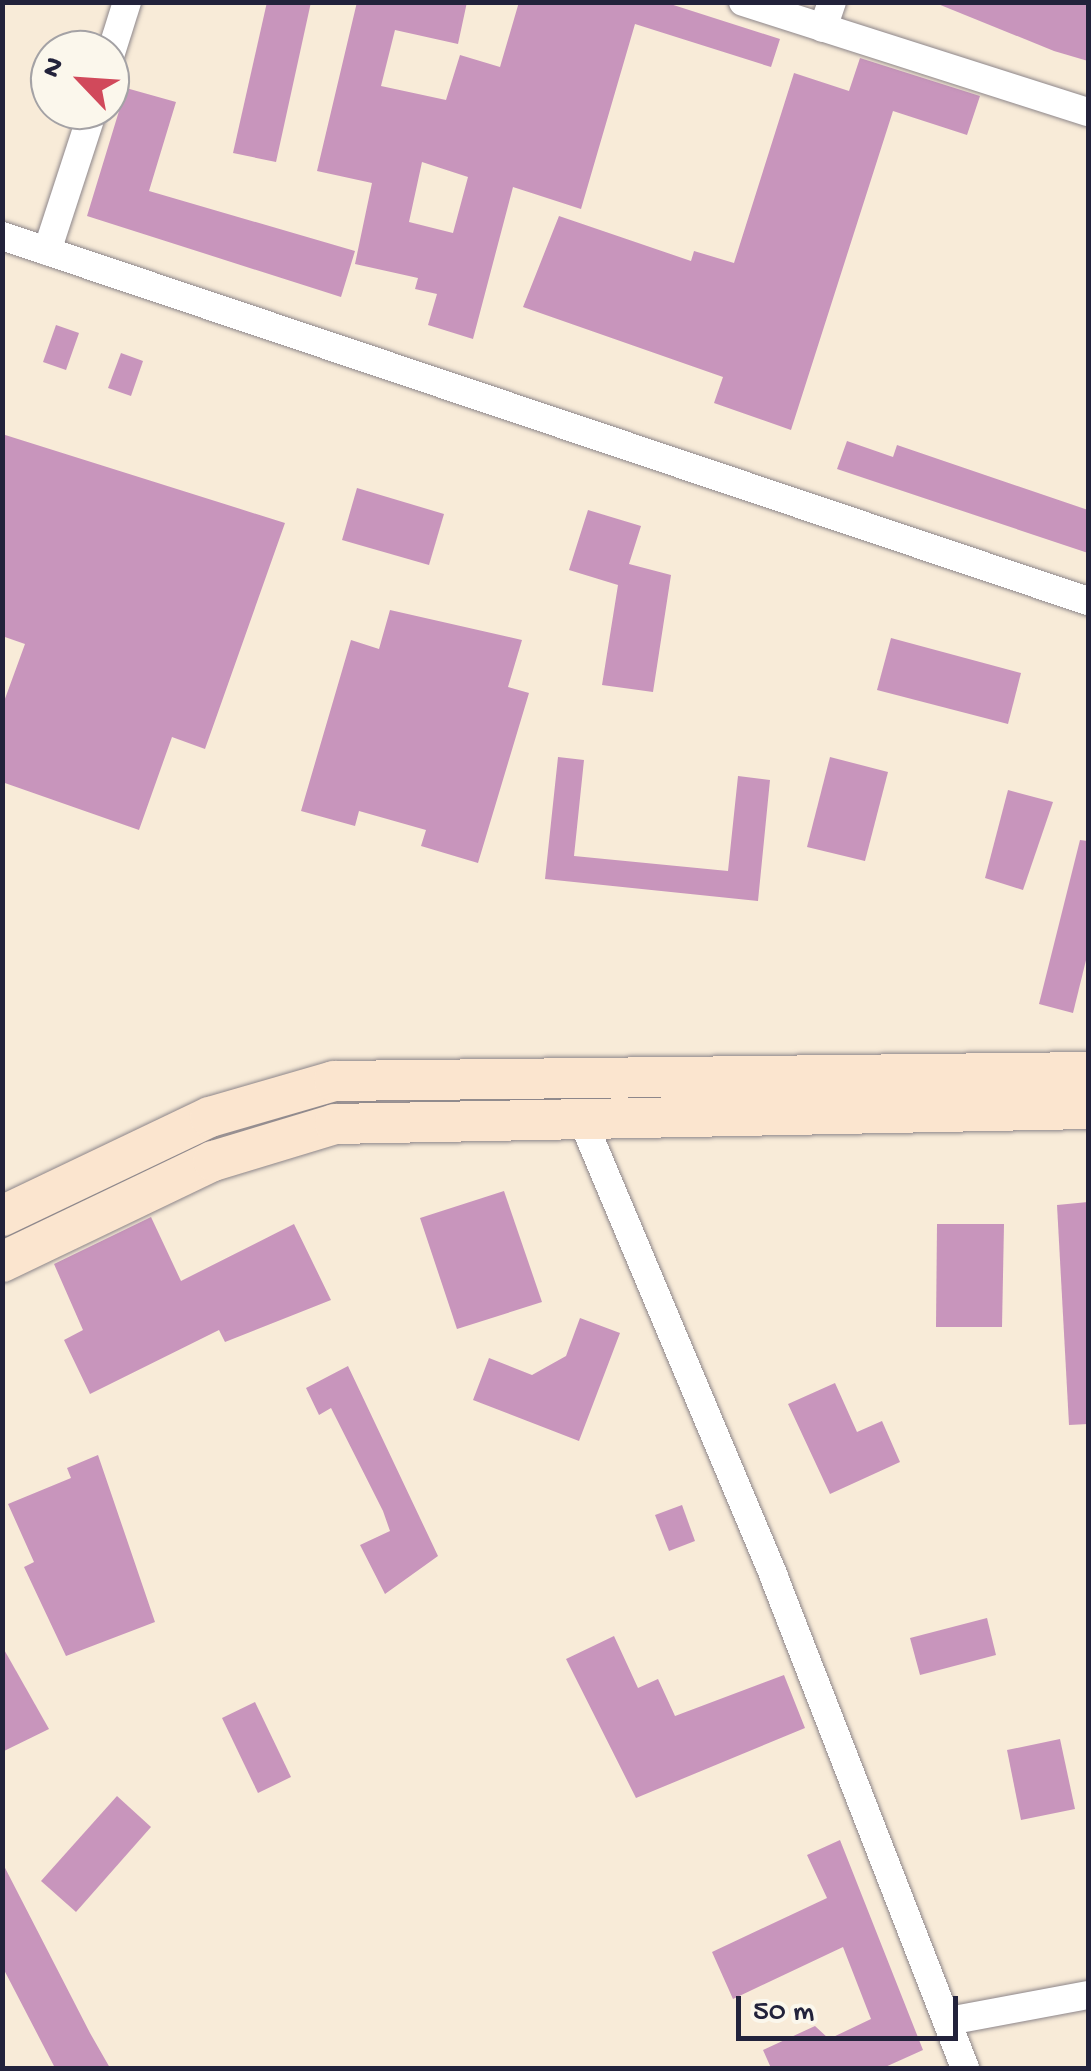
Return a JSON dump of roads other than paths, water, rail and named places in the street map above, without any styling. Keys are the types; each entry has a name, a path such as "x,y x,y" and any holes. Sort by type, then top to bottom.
{"main road":[{"path":"2,1216 210,1117 334,1081 1088,1072"},
{"path":"2,1262 214,1160 336,1124 1088,1108"}],"street":[{"path":"119,30 128,2"},
{"path":"743,2 828,15 1088,112"},
{"path":"47,251 86,130"},
{"path":"2,236 1088,601"},
{"path":"581,1117 965,2068"},
{"path":"949,2022 1088,1995"}]}
